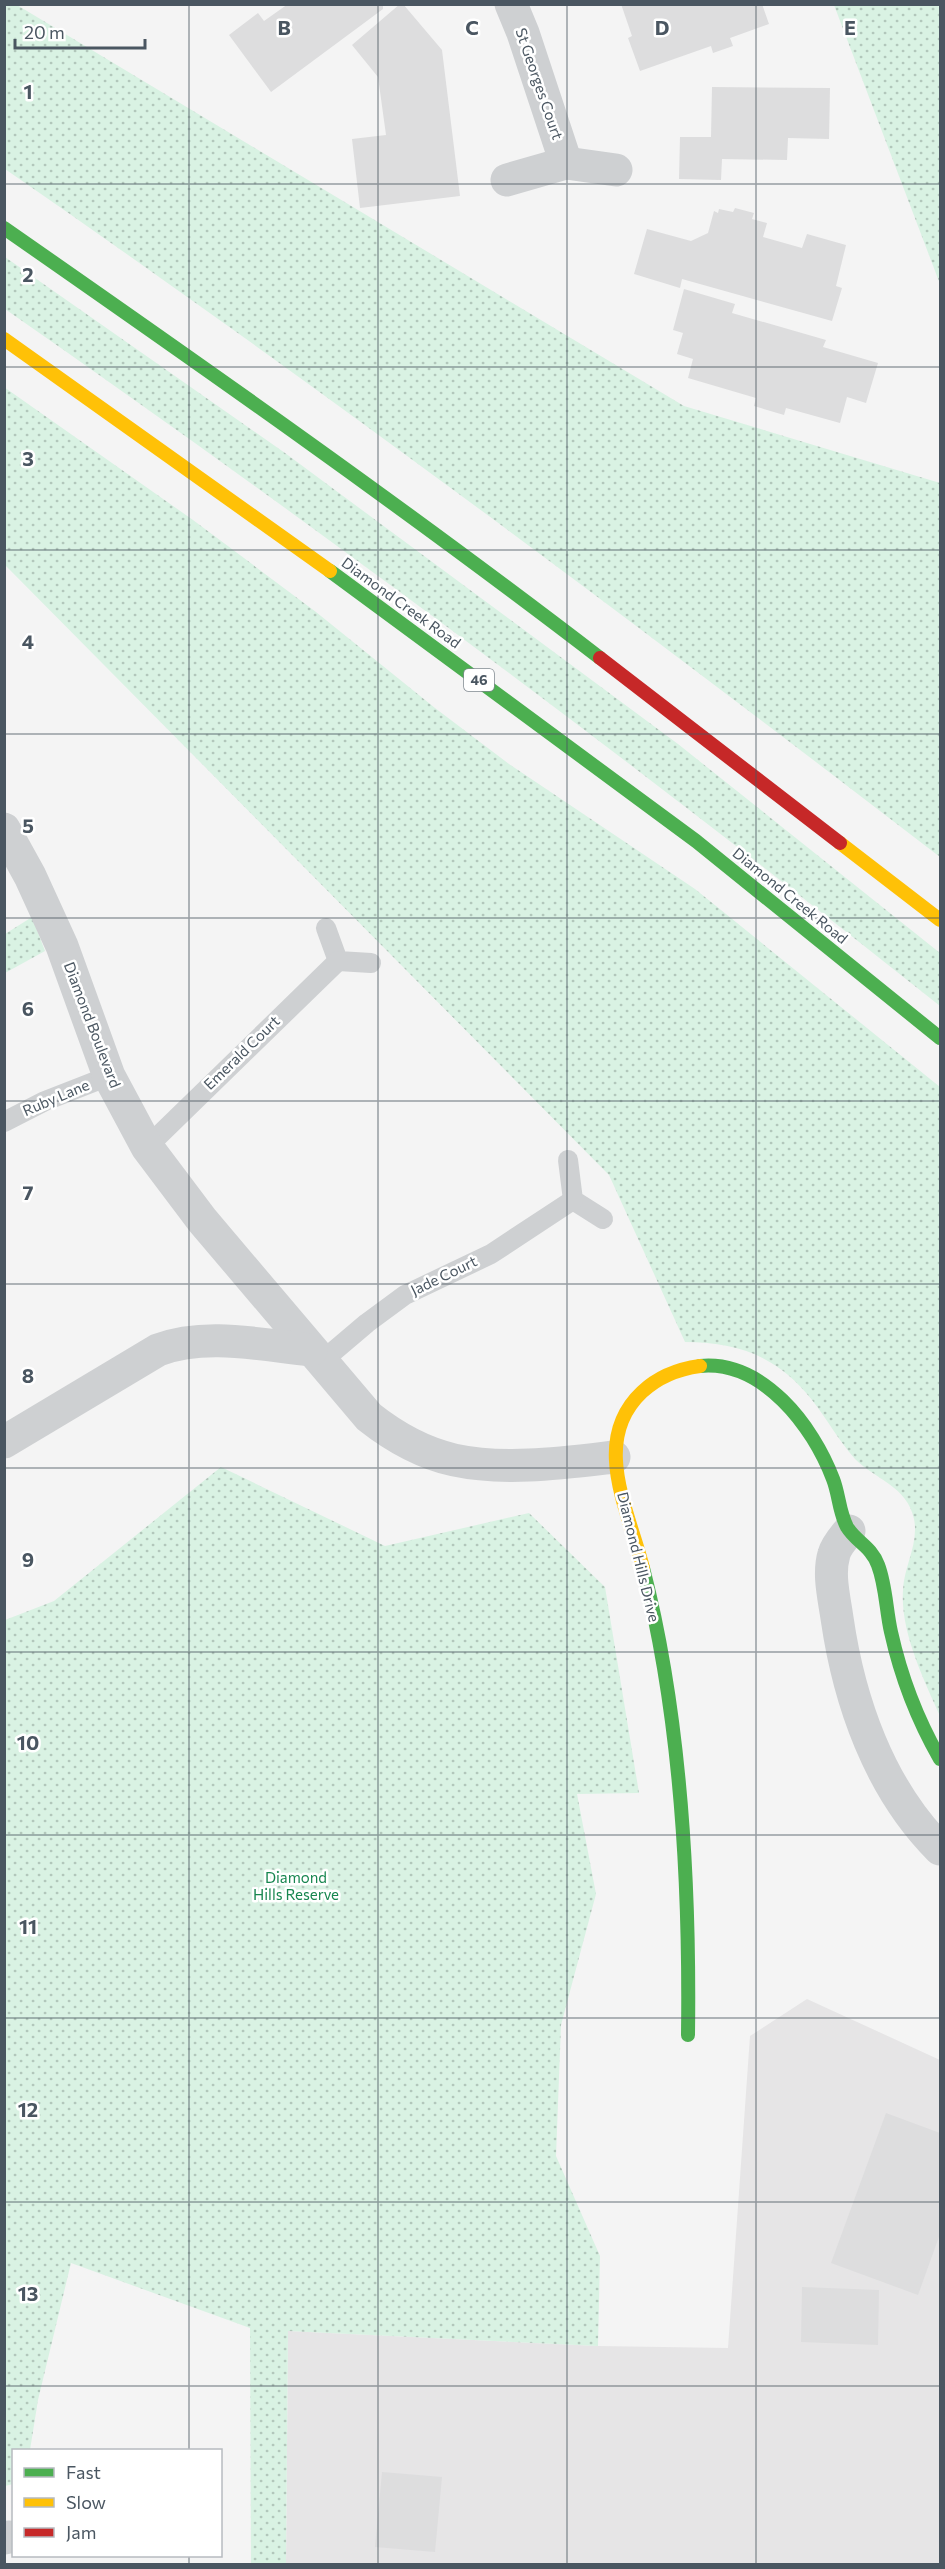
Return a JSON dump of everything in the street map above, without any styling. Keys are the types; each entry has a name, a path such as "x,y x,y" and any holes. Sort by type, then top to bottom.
{"main road":[{"path":"4,228 219,378 534,607 940,920"},
{"name":"Diamond Creek Road","path":"4,339 305,553 566,744 696,842 940,1038"},
{"name":"Diamond Hills Drive","path":"688,2035 688,1894 680,1787 670,1716 643,1565 622,1495 614,1457 619,1425 626,1409 648,1386 675,1370 712,1365 731,1368 748,1374 776,1396 815,1444 828,1466 849,1530 870,1548 880,1572 890,1631 907,1692 940,1759"}],"street":[{"name":"St Georges Court","path":"511,4 523,33 566,163"},
{"path":"507,180 566,163 616,170"},
{"name":"Diamond Boulevard","path":"4,829 30,876 62,946 109,1076 147,1147 195,1212 369,1417 387,1431 407,1442 454,1460 502,1464 572,1462 614,1457"},
{"path":"4,1442 158,1350 174,1344 219,1341 316,1356"},
{"path":"849,1530 834,1553 831,1582 842,1652 858,1709 876,1758 903,1802 940,1849"}],"lane":[{"path":"326,928 338,962 371,963"},
{"name":"Emerald Court","path":"147,1147 338,962"},
{"name":"Ruby Lane","path":"4,1122 45,1101 109,1076"},
{"path":"568,1160 573,1200 603,1219"},
{"name":"Jade Court","path":"316,1356 423,1284 491,1254 573,1200"}],"shaded area":[{"path":"807,1999 940,2060 940,2564 286,2564 288,2331 598,2346 728,2348 750,2036"}],"green space":[{"path":"5,4 17,5 684,406 940,483 940,857 477,507 242,336 5,169"},
{"path":"834,5 940,5 940,284"},
{"path":"5,257 285,453 678,744 940,953 940,1006 711,826 478,650 361,563 5,309"},
{"path":"4,387 193,520 316,612 509,764 695,889 940,1087 940,1716 914,1655 905,1622 903,1590 915,1528 914,1519 905,1499 890,1484 855,1459 799,1385 771,1363 740,1349 723,1345 685,1342 609,1175 5,565"},
{"path":"32,917 45,951 5,973 5,934"},
{"name":"Diamond Hills Reserve","path":"221,1467 385,1546 529,1513 605,1587 639,1793 577,1794 596,1894 561,2025 556,2156 600,2256 598,2346 288,2331 286,2564 251,2564 250,2328 71,2263 38,2400 30,2449 12,2449 12,2484 5,2486 5,1620 54,1601"}],"building":[{"path":"288,4 383,4 383,9 271,92 229,35 258,13 264,21"},
{"path":"400,4 403,4 442,50 460,196 360,208 352,139 386,135 378,77 352,45"},
{"path":"621,4 762,4 769,24 730,38 733,46 713,53 711,46 640,71 628,38 632,36"},
{"path":"712,87 830,88 829,139 788,138 787,160 722,159 721,180 679,179 680,137 711,137"},
{"path":"735,208 754,213 752,219 767,223 763,237 802,248 807,234 846,245 836,286 842,288 832,321 682,279 680,288 634,274 647,229 691,241 708,233 714,211 718,213 719,209 733,212"},
{"path":"684,289 735,304 732,313 826,340 823,347 878,363 866,403 847,397 840,423 786,408 784,415 754,406 756,398 688,378 693,359 677,354 683,333 673,330"},
{"path":"886,2113 940,2133 940,2234 918,2295 831,2263"},
{"path":"802,2287 879,2290 878,2345 801,2342"},
{"path":"382,2472 442,2477 435,2552 375,2547"}],"traffic: fast":[{"path":"4,228 379,493 600,658"},
{"path":"330,571 696,841 940,1038"},
{"path":"700,1366 723,1367 745,1374 764,1385 783,1400 813,1438 833,1479 847,1527 871,1553 878,1565 900,1665 917,1713 940,1759"},
{"path":"643,1568 666,1682 680,1800 685,1859 688,2035"}],"traffic: slow":[{"path":"4,339 330,571"},
{"path":"840,843 940,920"},
{"path":"643,1568 618,1477 616,1454 618,1432 627,1411 648,1387 669,1374 700,1366"}],"traffic: jam":[{"path":"600,658 840,843"}]}
